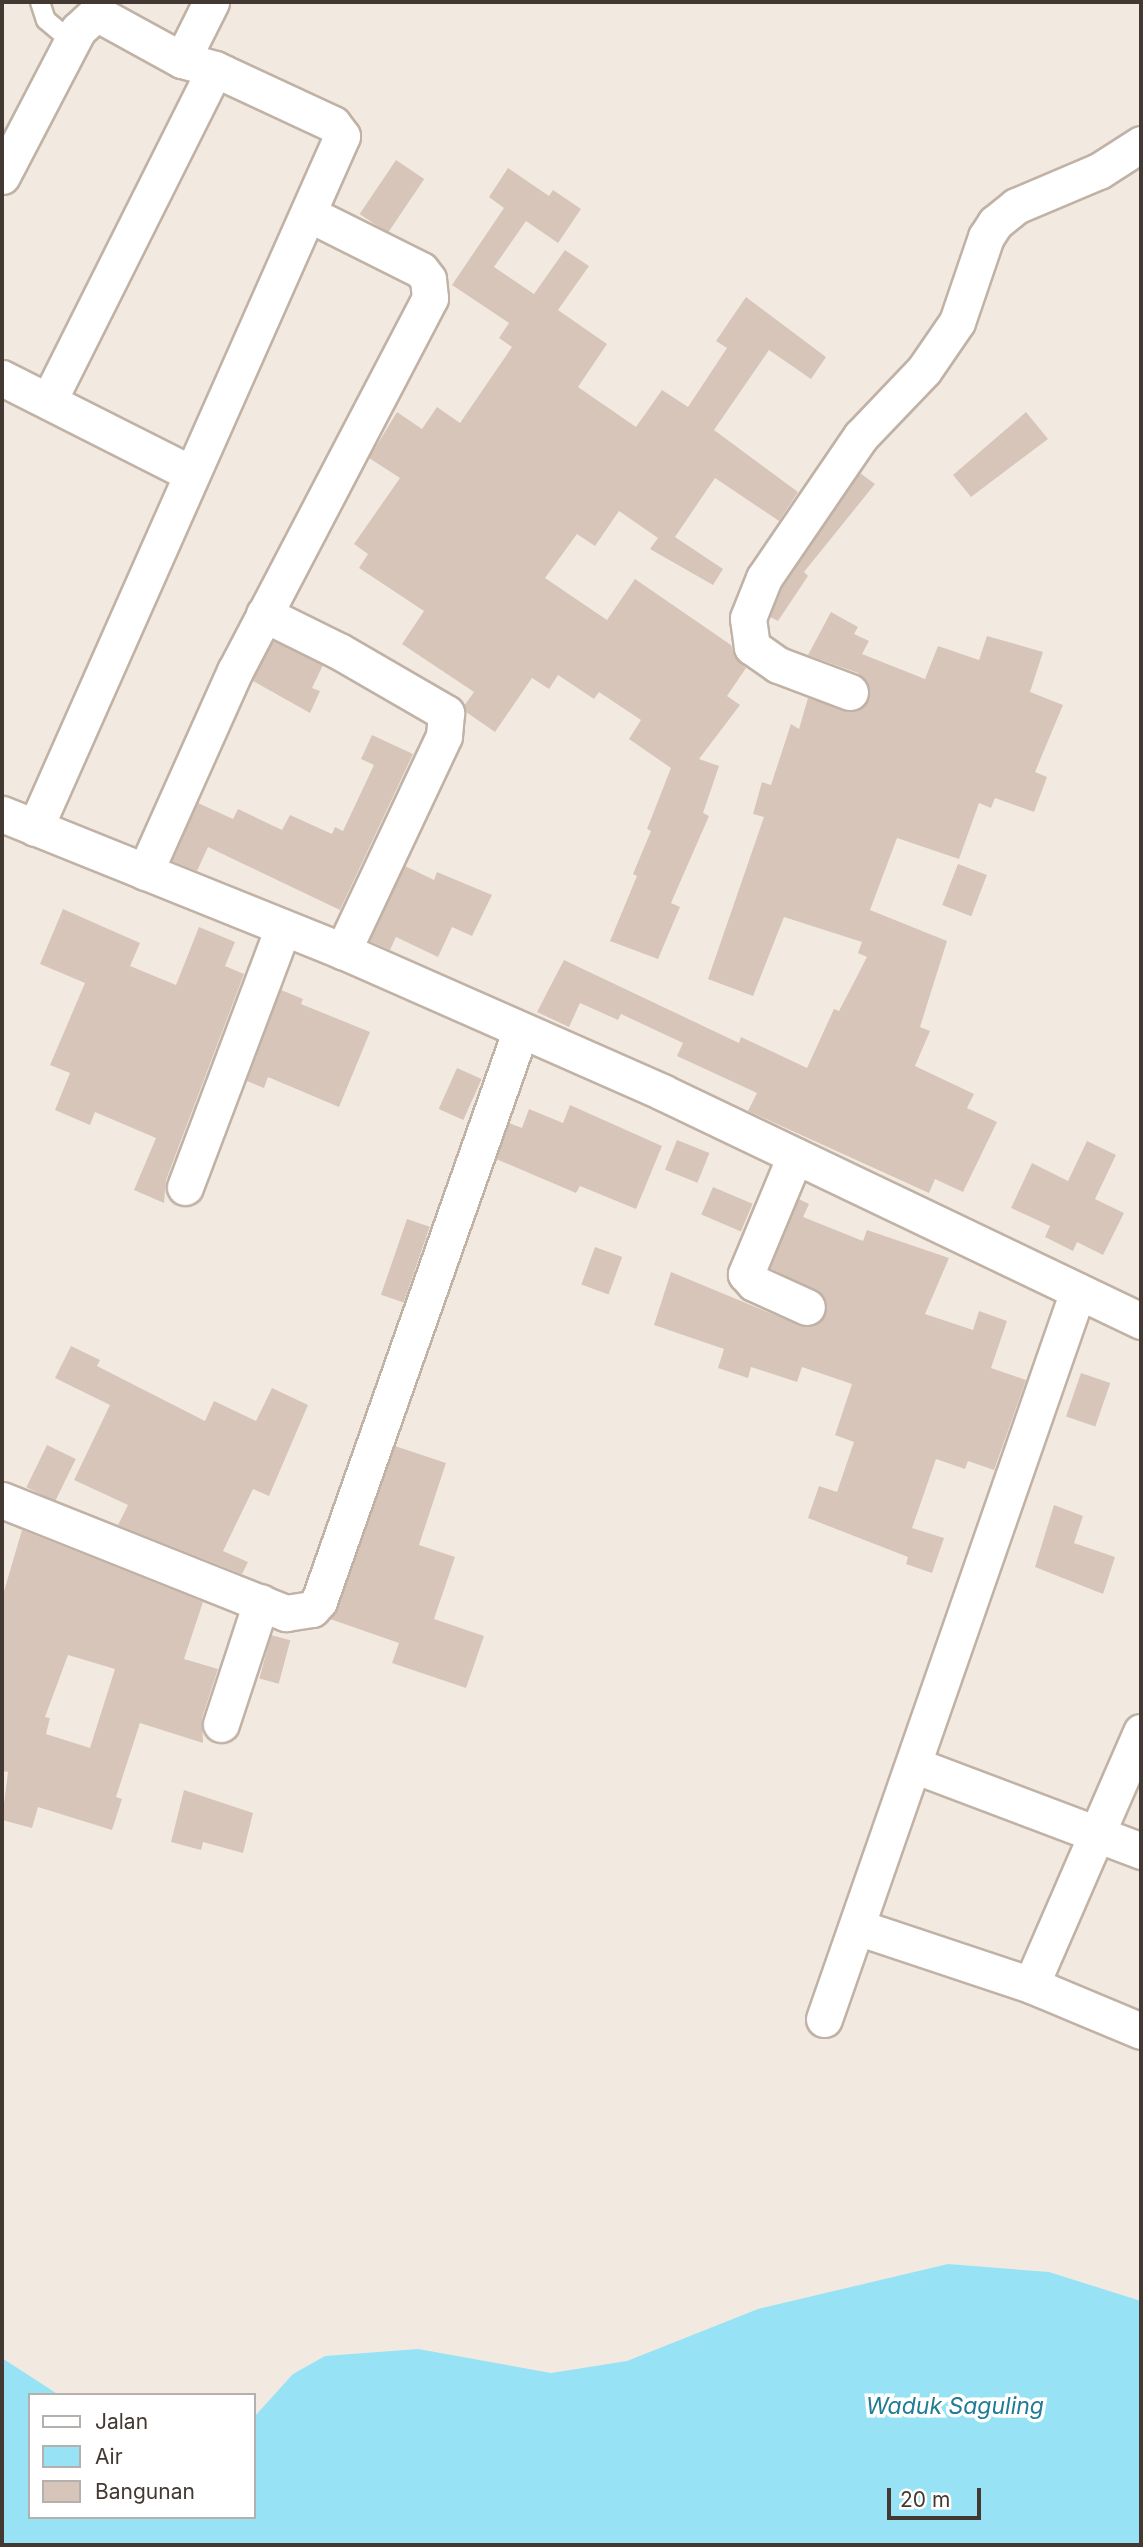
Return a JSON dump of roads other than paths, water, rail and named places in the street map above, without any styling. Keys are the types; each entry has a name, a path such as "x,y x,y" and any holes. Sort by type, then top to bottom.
{"street":[{"path":"49,400 199,64 211,2"},
{"path":"2,176 72,42 89,16 102,13 199,64 341,130 339,150 190,473 35,828"},
{"path":"850,692 778,665 752,647 748,618 764,578 861,436 924,370 957,322 995,223 1016,206 1099,172 1141,144"},
{"path":"145,872 264,614 430,298 428,279 421,270 309,214"},
{"path":"2,378 190,473"},
{"path":"264,614 339,650 446,713 444,736 343,951"},
{"path":"2,814 343,951 795,1156 1141,1321"},
{"path":"185,1186 284,928"},
{"path":"2,1500 286,1613 303,1614 319,1601 520,1032"},
{"path":"795,1156 746,1274 754,1283 807,1307"},
{"path":"824,2019 1078,1291"},
{"path":"221,1724 261,1602"},
{"path":"1031,1985 1141,1732"},
{"path":"914,1765 1141,1851"},
{"path":"857,1927 1031,1985 1141,2031"}],"lane":[{"path":"40,2 46,20 72,42"}],"water":[{"name":"Waduk Saguling","path":"948,2264 1049,2272 1141,2301 1141,2545 2,2545 2,2358 56,2393 28,2393 28,2519 256,2519 256,2415 293,2374 325,2356 418,2349 551,2373 627,2361 758,2309"}]}
